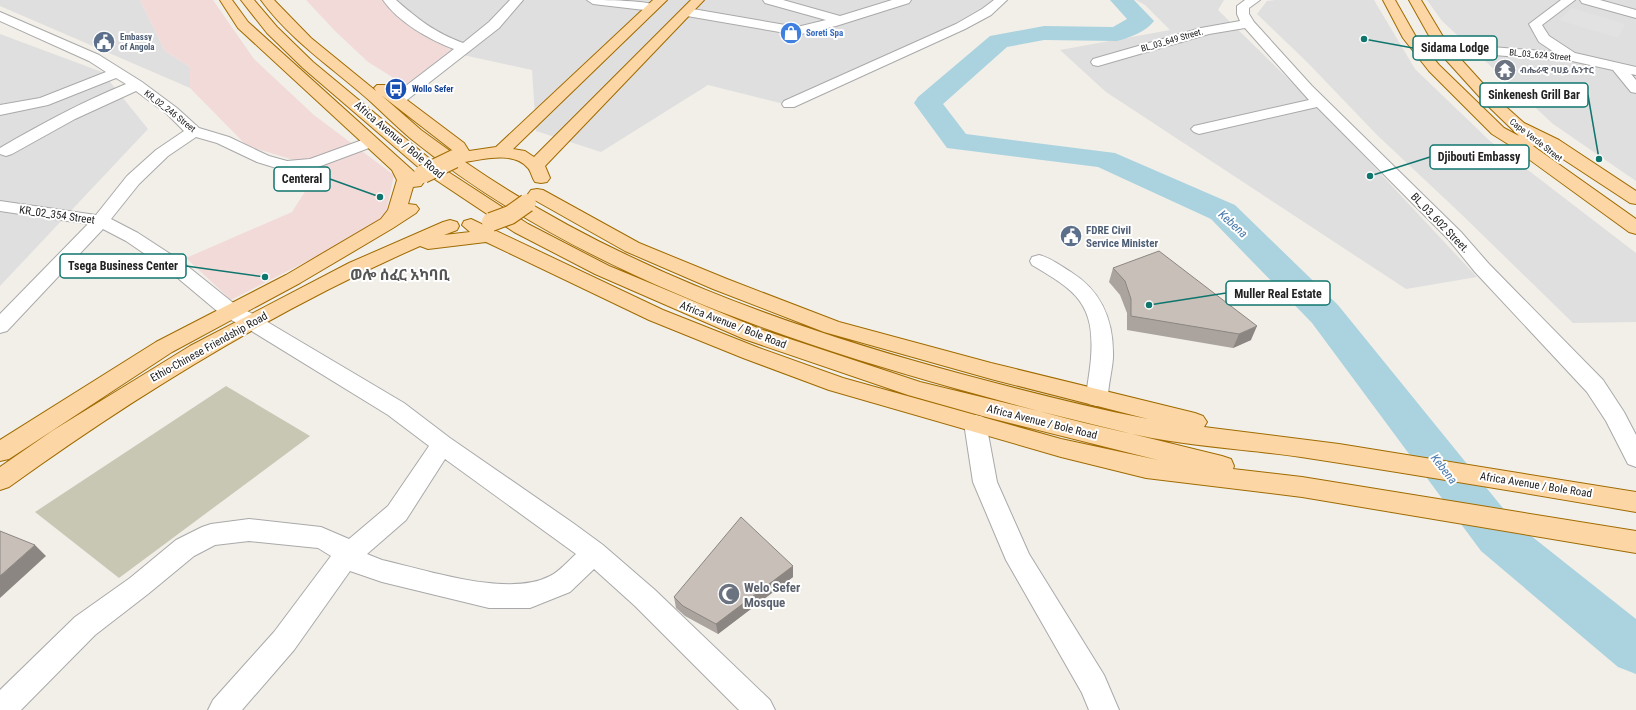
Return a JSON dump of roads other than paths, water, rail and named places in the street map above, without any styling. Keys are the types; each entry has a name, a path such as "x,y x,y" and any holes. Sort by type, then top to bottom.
{"main road":[{"name":"Africa Avenue / Bole Road","path":"226,0 243,25 400,170 419,178"},
{"name":"Africa Avenue / Bole Road","path":"247,0 272,30 308,65 361,108 430,168 521,228 602,270 752,334 916,389 1302,487"},
{"name":"Africa Avenue / Bole Road","path":"267,0 279,16 298,34 427,144 505,196 559,228 606,253 670,282 768,321 912,369 1134,425 1382,460 1636,502"},
{"path":"285,0 300,19 323,41 458,147 459,157"},
{"path":"536,165 698,0"},
{"name":"Cape Verde Street","path":"1389,0 1410,38 1434,68 1505,126 1532,138 1568,172"},
{"name":"Cape Verde Street","path":"1415,0 1442,47 1474,84 1505,126 1524,147 1568,172"},
{"path":"501,152 657,4"},
{"path":"1636,199 1550,142 1505,126 1502,142 1636,243"},
{"path":"401,247 475,227 510,215 532,199 541,186 541,180 536,165 519,155 501,152 459,157 419,178 408,198 410,209"},
{"path":"385,225 397,211 406,180 400,170"},
{"path":"1568,172 1636,214"},
{"path":"1568,172 1636,228"},
{"name":"Africa Avenue / Bole Road","path":"532,199 632,247 720,284 832,327 922,353 1293,447"},
{"name":"Africa Avenue / Bole Road","path":"410,209 422,219 436,224 475,227 656,315 751,354 837,384 1061,448 1146,468 1302,487 1505,522 1636,542"},
{"name":"Ethio-Chinese Friendship Road","path":"0,452 164,347 293,279 410,209"},
{"name":"Ethio-Chinese Friendship Road","path":"0,480 61,437 140,386 198,351 252,322 356,267 430,234 475,227"}],"street":[{"path":"389,0 418,26 443,40 465,48"},
{"path":"398,100 494,25 517,0"},
{"path":"593,0 657,4"},
{"path":"769,0 818,6 839,20"},
{"path":"687,12 792,30 806,29 905,0"},
{"path":"789,104 862,74 955,29 978,16 1001,0"},
{"name":"BL_03_602 Street.","path":"1254,0 1243,6 1243,14 1248,24 1320,102 1454,236 1482,268 1595,386 1616,418 1636,458"},
{"path":"1569,0 1535,24 1544,39 1572,57"},
{"path":"1586,0 1636,14"},
{"name":"KR_02_246 Street","path":"0,16 77,49 117,72 172,111 194,132 223,140 263,159 292,166 320,162 371,142"},
{"name":"BL_03_649 Street.","path":"1098,62 1206,31 1228,26 1248,24"},
{"name":"BL_03_624 Street","path":"1442,47 1572,57 1636,71"},
{"path":"1617,66 1636,89"},
{"path":"0,110 43,102 97,82 117,72"},
{"path":"6,151 67,116 101,99 137,85"},
{"path":"1199,129 1320,102"},
{"path":"0,326 101,221 133,180 162,153 194,132"},
{"name":"KR_02_354 Street","path":"0,206 101,221 132,237 174,265 230,312 252,322 396,409 442,444 512,492 594,553 645,598 760,710"},
{"path":"1039,262 1069,278 1085,290 1096,306 1102,329 1102,359 1097,398"},
{"path":"0,302 20,305"},
{"path":"975,423 985,482 1019,560 1094,684 1104,710"},
{"path":"223,710 284,641 345,558 397,513 418,485 442,444"},
{"path":"0,710 85,626 139,586 185,548 211,535 249,530 321,538 340,547 345,558 382,571 489,596 530,596 561,584 594,553"}],"waterway":[{"name":"Kebena","path":"1121,0 1142,21 1117,34 1044,33 999,41 928,103 957,142 1104,159 1223,212 1325,314 1498,537 1595,618 1636,650"}],"place":[{"name":"Soreti Spa","path":"791,33"},
{"name":"Sidama Lodge","path":"1364,39"},
{"name":"Embassy of Angola","path":"104,42"},
{"name":"ብሔራዊ ባሀይ ሴንተር","path":"1505,70"},
{"name":"Wollo Sefer","path":"396,89"},
{"name":"Sinkenesh Grill Bar","path":"1599,159"},
{"name":"Djibouti Embassy","path":"1370,176"},
{"name":"Centeral","path":"380,197"},
{"name":"FDRE Civil Service Minister","path":"1071,236"},
{"name":"Tsega Business Center","path":"265,277"},
{"name":"Muller Real Estate","path":"1149,305"},
{"name":"Welo Sefer Mosque","path":"729,594"}],"district":[{"name":"ወሎ ሰፈር አካባቢ","path":"400,275"}]}
